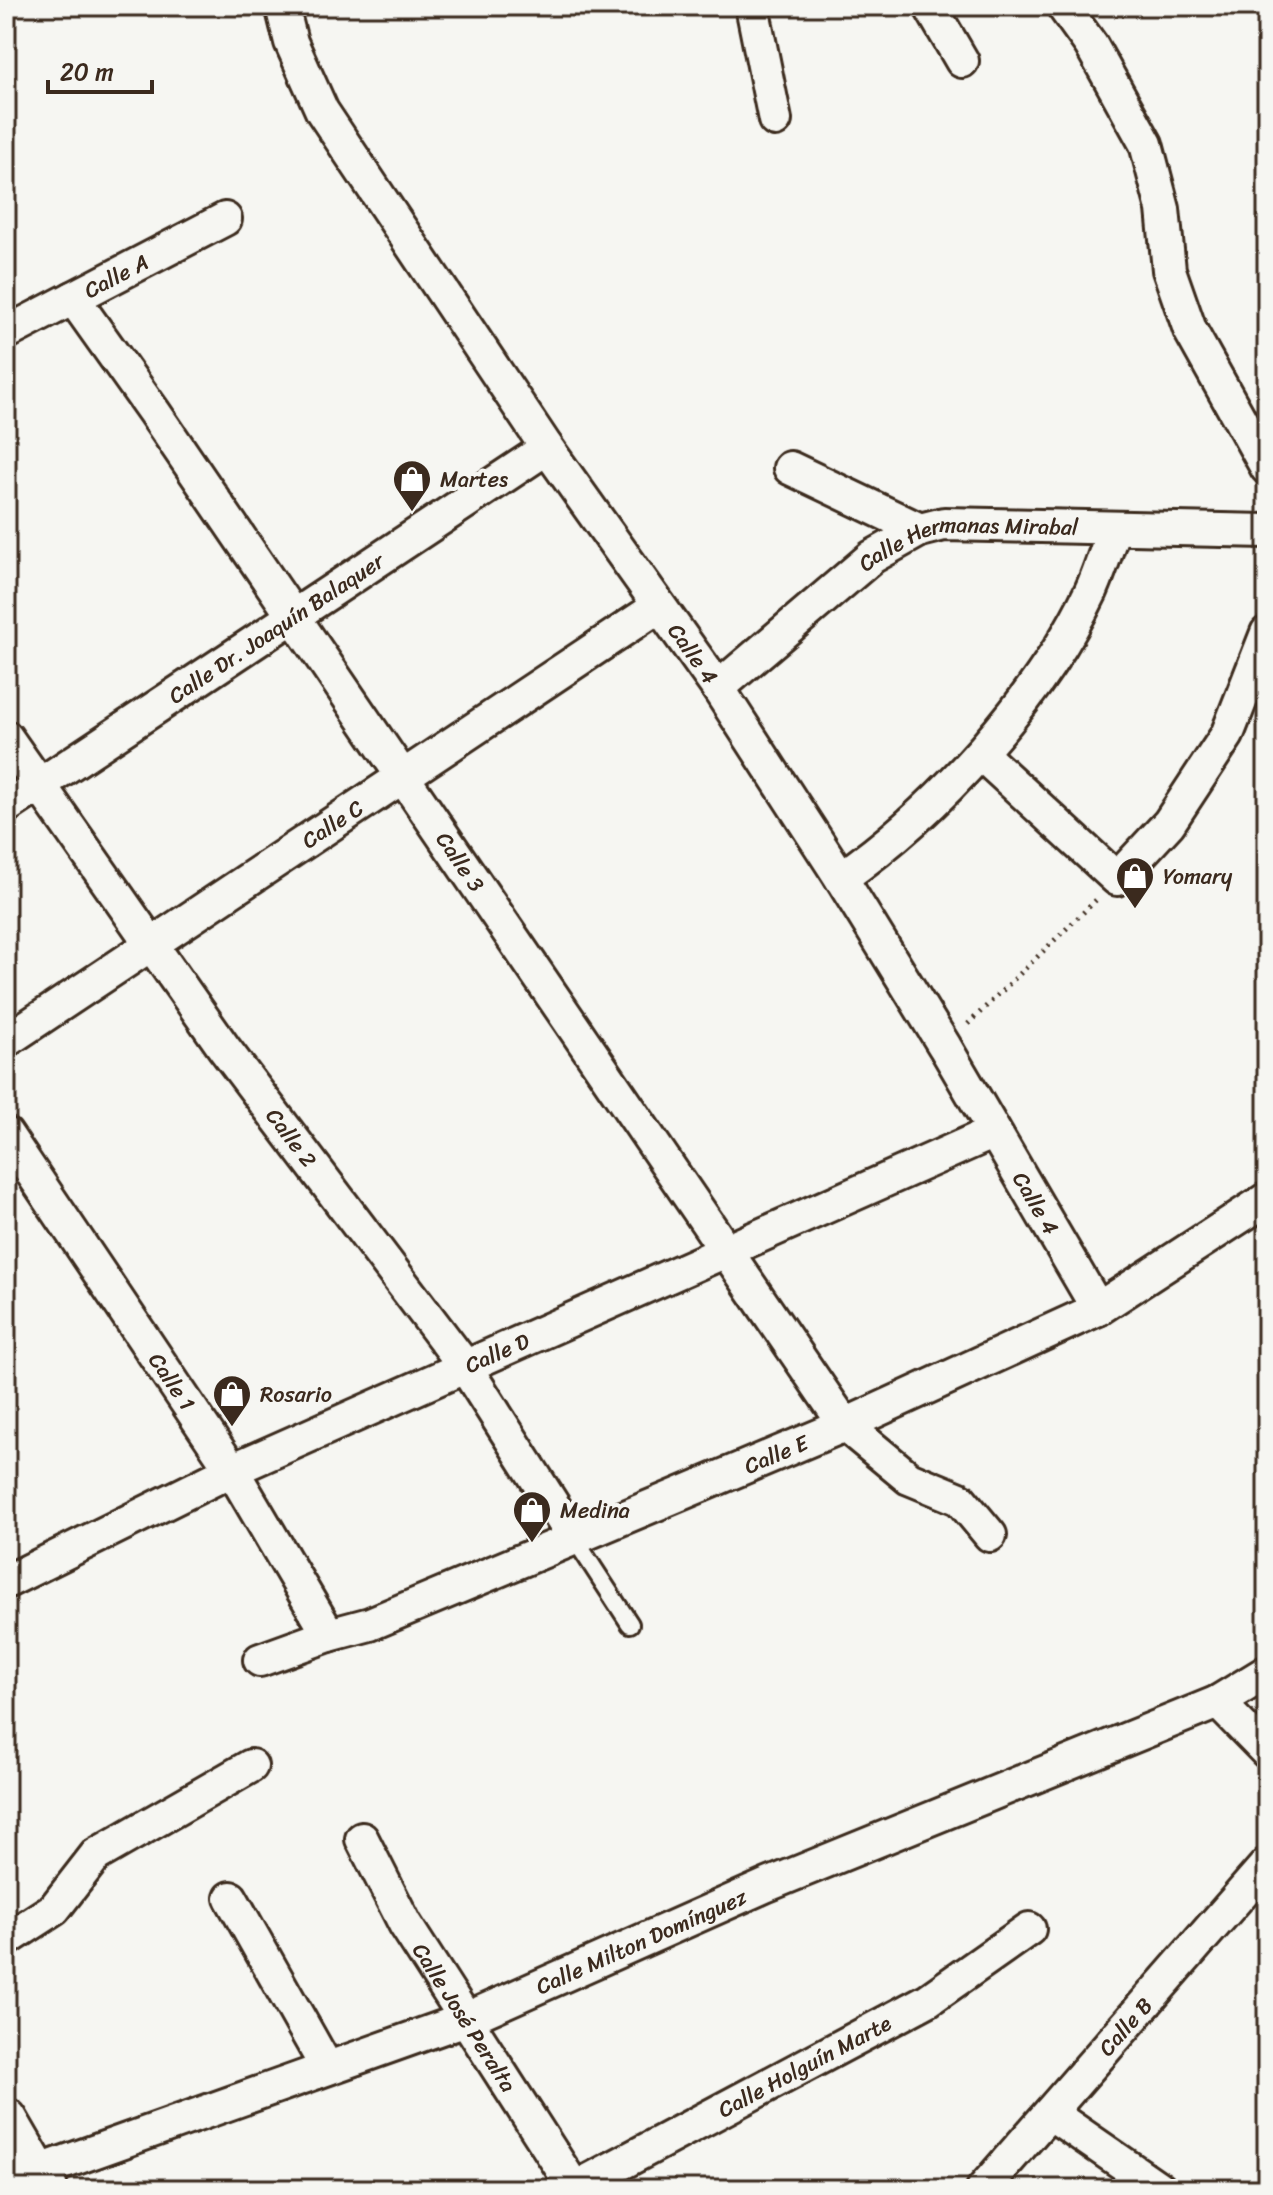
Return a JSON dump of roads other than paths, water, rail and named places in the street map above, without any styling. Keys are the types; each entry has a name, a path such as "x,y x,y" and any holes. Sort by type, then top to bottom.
{"street":[{"name":"Calle 4","path":"282,6 291,42 322,111 547,448 718,688 841,878 945,1047 1098,1309"},
{"path":"752,6 775,120"},
{"path":"930,6 962,61"},
{"path":"1063,6 1091,45 1146,144 1163,209 1169,270 1190,330 1267,468"},
{"name":"Calle A","path":"6,333 225,219"},
{"name":"Calle 3","path":"73,298 845,1425 909,1478 960,1499 990,1535"},
{"name":"Calle Dr. Joaquín Balaquer","path":"6,807 547,448"},
{"path":"790,468 920,530"},
{"name":"Calle Hermanas Mirabal","path":"718,688 872,557 920,530 944,524 1267,531"},
{"path":"841,878 867,860 981,754 1063,643 1091,590 1114,528"},
{"name":"Calle C","path":"6,1041 659,606"},
{"path":"981,754 1117,879 1169,823 1227,735 1267,633"},
{"name":"Calle 2","path":"6,737 224,1048 464,1365 574,1538"},
{"name":"Calle D","path":"6,1582 232,1470 994,1132"},
{"name":"Calle 1","path":"6,1134 232,1470 329,1635"},
{"name":"Calle E","path":"260,1660 370,1624 845,1425 1098,1309 1267,1199"},
{"name":"Calle Milton Domínguez","path":"30,2183 327,2068 466,2019 765,1886 1218,1702 1267,1672"},
{"path":"1218,1702 1267,1752"},
{"path":"6,1940 54,1909 96,1855 251,1766"},
{"name":"Calle José Peralta","path":"362,1839 405,1924 574,2189"},
{"name":"Calle B","path":"997,2184 1050,2113 1267,1864"},
{"path":"231,1898 327,2068"},
{"name":"Calle Holguín Marte","path":"574,2189 928,2000 1029,1929"},
{"path":"1050,2113 1160,2189"},
{"path":"6,2120 30,2183"}],"lane":[{"path":"574,1538 630,1624"}],"place":[{"name":"Martes","path":"412,513"},
{"name":"Yomary","path":"1135,910"},
{"name":"Rosario","path":"232,1428"},
{"name":"Medina","path":"532,1544"}]}
